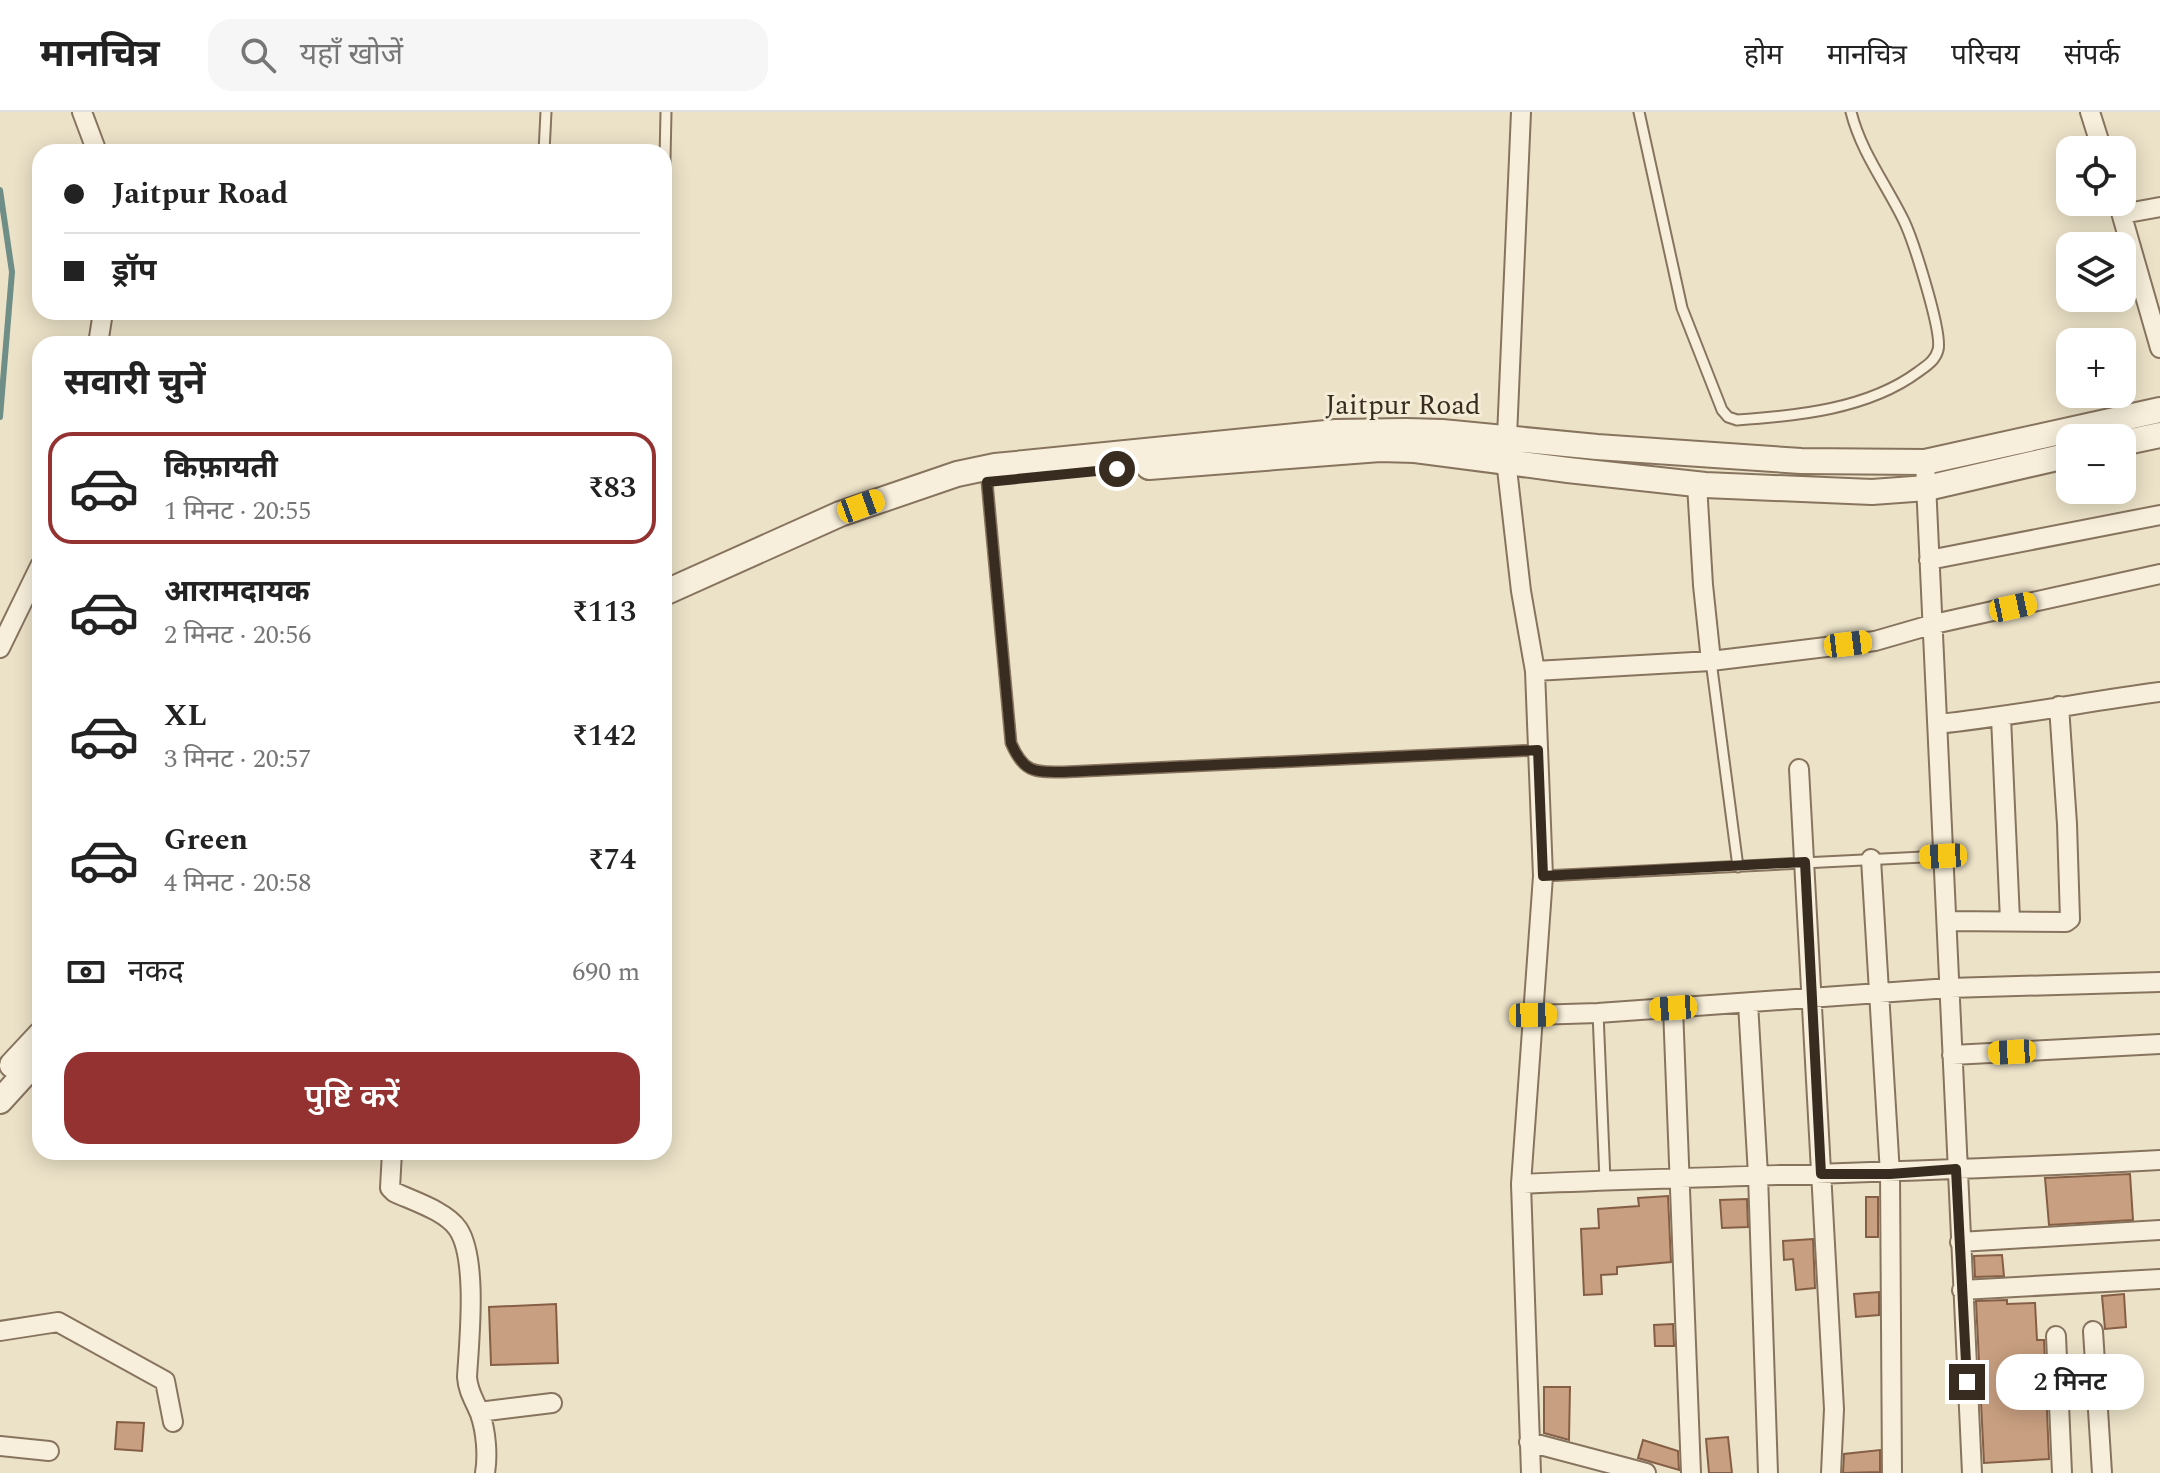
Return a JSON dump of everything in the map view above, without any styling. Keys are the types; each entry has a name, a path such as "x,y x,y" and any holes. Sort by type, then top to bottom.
{"street":[{"path":"82,112 94,144"},
{"path":"1521,112 1506,449 1521,591 1535,671 1543,876 1521,1184 1531,1473"},
{"path":"2090,112 2098,136"},
{"path":"2136,208 2160,207"},
{"path":"2123,216 2155,310 2160,348"},
{"name":"Jaitpur Road","path":"672,604 827,533 949,491 987,482 1380,449 1597,447 1801,461 1925,462 2160,410"},
{"name":"Jaitpur Road","path":"672,589 840,514 978,469 1336,432 1442,432 1568,470 1697,484 1872,492 1927,488 2056,458"},
{"path":"2136,440 2160,435"},
{"path":"1925,462 1972,1473"},
{"path":"1697,484 1711,661"},
{"path":"1929,560 2160,515"},
{"path":"1535,671 1711,661 1875,641 1934,624 2160,574"},
{"path":"0,648 32,582"},
{"path":"1938,724 2160,692"},
{"path":"1947,921 2066,922 2070,919 2067,812 2059,706"},
{"path":"2001,717 2010,920"},
{"path":"1799,769 1834,1409 1831,1473"},
{"path":"1871,859 1890,1174 1892,1473"},
{"path":"1533,1015 1949,988 2160,982"},
{"path":"1748,1003 1758,1175 1768,1473"},
{"path":"1673,1008 1691,1473"},
{"path":"0,1079 32,1044"},
{"path":"1952,1055 2160,1044"},
{"path":"0,1101 32,1066"},
{"path":"392,1160 390,1188 445,1218 457,1227 462,1238 471,1300 468,1390 479,1412 485,1473"},
{"path":"1521,1184 1758,1175 1890,1174 2160,1160"},
{"path":"1960,1242 2160,1230"},
{"path":"1962,1290 2160,1279"},
{"path":"0,1331 58,1322 165,1381 173,1422"},
{"path":"2093,1331 2102,1473"},
{"path":"2056,1336 2062,1473"},
{"path":"479,1412 552,1403"},
{"path":"1529,1442 1646,1473"},
{"path":"0,1446 49,1451"}],"lane":[{"path":"544,144 546,112"},
{"path":"665,144 666,112"},
{"path":"1639,112 1682,308 1722,410 1728,417 1737,420 1841,406 1867,398 1913,375 1932,361 1938,352 1937,330 1906,225 1864,151 1851,112"},
{"path":"987,482 1011,743 1017,759 1026,768 1039,772 1064,772 1538,750"},
{"path":"1711,661 1738,867"},
{"path":"1543,876 1943,856"},
{"path":"1598,1013 1605,1180"}],"building":[{"path":"2130,1174 2133,1220 2049,1225 2045,1178"},
{"path":"1668,1196 1671,1262 1617,1267 1617,1274 1601,1275 1602,1294 1584,1295 1581,1229 1599,1228 1598,1209 1639,1206 1638,1198"},
{"path":"1866,1197 1878,1197 1878,1237 1866,1237"},
{"path":"1747,1199 1748,1227 1722,1228 1720,1200"},
{"path":"1813,1239 1815,1288 1796,1290 1793,1259 1784,1260 1783,1241"},
{"path":"2002,1255 2004,1276 1975,1277 1974,1256"},
{"path":"1879,1292 1879,1315 1856,1317 1854,1294"},
{"path":"2124,1294 2126,1327 2105,1329 2102,1296"},
{"path":"2007,1300 2007,1304 2035,1303 2037,1340 2044,1340 2049,1459 1984,1463 1976,1301"},
{"path":"556,1304 558,1363 491,1365 489,1307"},
{"path":"1673,1324 1674,1346 1655,1346 1654,1325"},
{"path":"1544,1387 1570,1387 1569,1440 1544,1433"},
{"path":"117,1422 144,1423 142,1451 115,1449"},
{"path":"1728,1437 1732,1473 1709,1473 1706,1439"},
{"path":"1643,1440 1678,1451 1679,1470 1638,1458"},
{"path":"1880,1450 1880,1472 1843,1473 1844,1454"}],"waterway":[{"path":"0,190 12,272 0,417"}],"route":[{"path":"1117,469 987,482 1007,713 1011,743 1017,759 1026,768 1039,772 1064,772 1538,750 1543,876 1805,862 1821,1174 1890,1174 1956,1169 1967,1382"}]}
